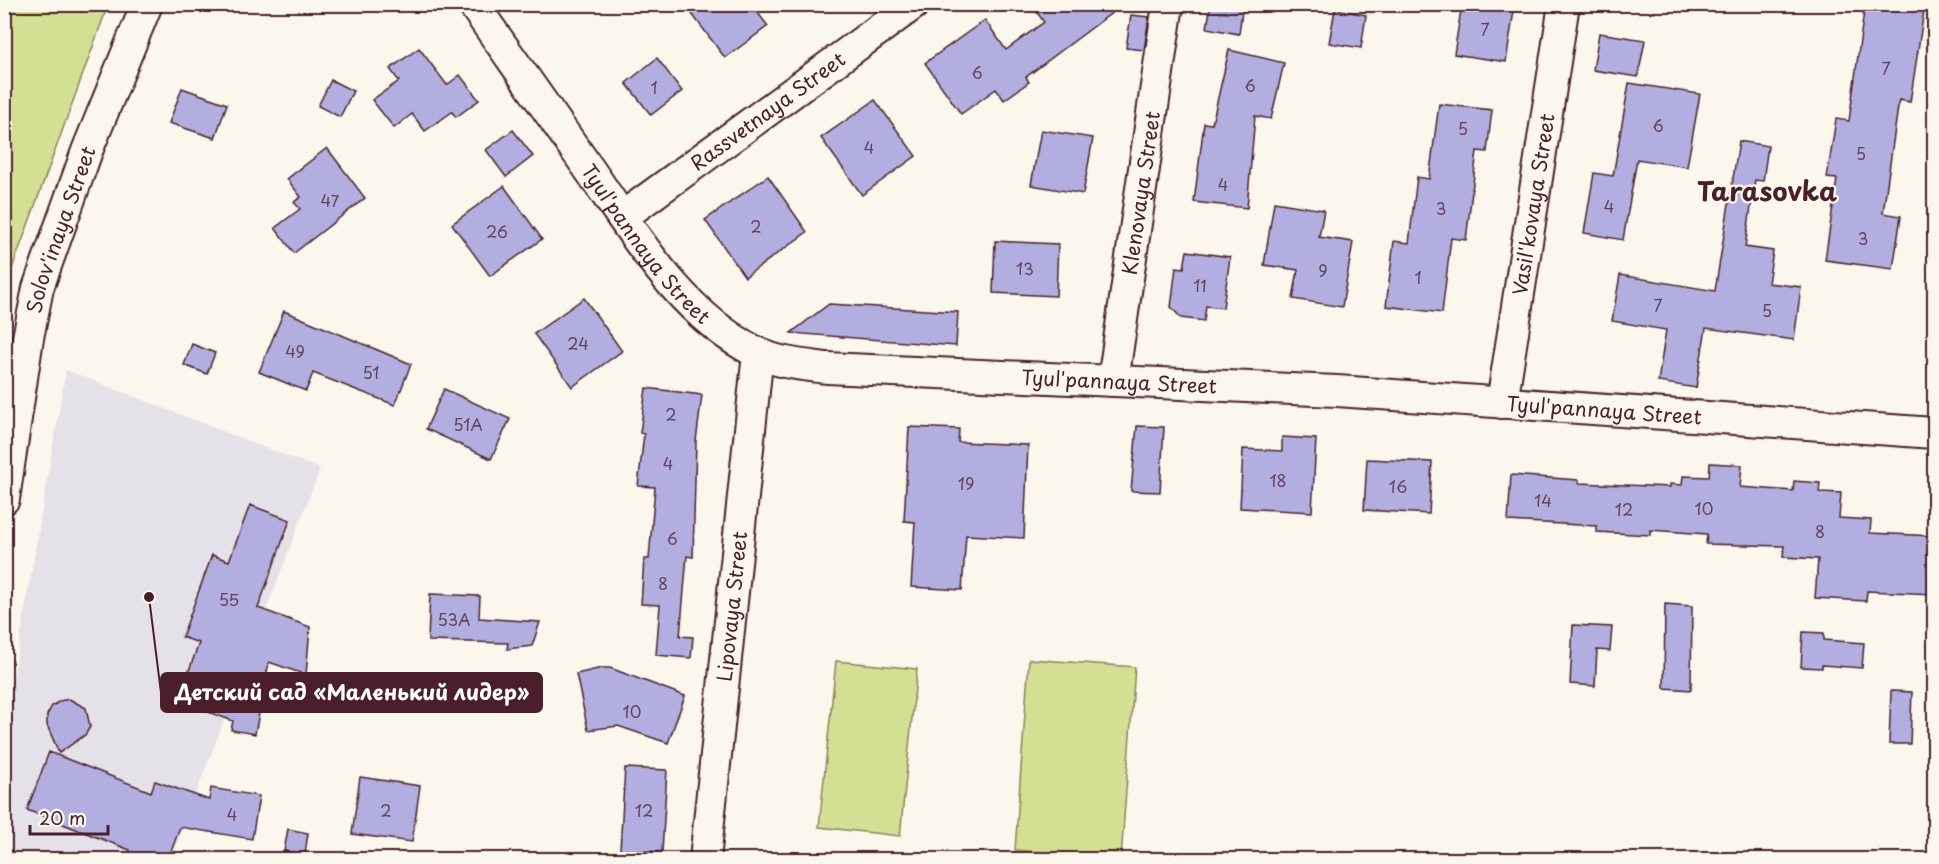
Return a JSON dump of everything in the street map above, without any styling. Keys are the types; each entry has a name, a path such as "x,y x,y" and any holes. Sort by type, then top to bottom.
{"street":[{"name":"Solov'inaya Street","path":"4,499 28,338 38,288 87,151 147,4"},
{"name":"Tyul'pannaya Street","path":"473,4 622,217 688,303 716,327 758,353 792,363 827,368 1337,391 1935,433"},
{"name":"Rassvetnaya Street","path":"622,217 914,4"},
{"name":"Klenovaya Street","path":"1113,381 1168,4"},
{"name":"Vasil'kovaya Street","path":"1502,403 1564,4"},
{"name":"Lipovaya Street","path":"705,860 758,353"}],"shaded area":[{"path":"66,370 320,469 171,859 5,860 5,726"}],"green space":[{"path":"4,5 108,5 5,288"},
{"path":"1029,659 1135,667 1121,859 1015,850"},
{"path":"836,661 917,669 900,836 819,827"}],"building":[{"path":"705,4 751,4 768,26 725,58 692,14"},
{"path":"1031,4 1097,4 1091,9 1113,12 1026,77 1029,82 1004,100 996,89 961,114 925,63 985,20 1006,50 1044,22"},
{"path":"1211,4 1243,4 1239,34 1207,28"},
{"path":"1462,4 1515,4 1506,62 1454,54"},
{"path":"1865,4 1925,4 1910,102 1899,100 1883,213 1901,216 1893,269 1825,260 1837,179 1827,178 1836,119 1849,121"},
{"path":"1335,9 1366,15 1361,48 1329,43"},
{"path":"1131,15 1149,17 1144,50 1126,48"},
{"path":"1599,33 1645,40 1638,77 1593,70"},
{"path":"419,48 447,85 460,75 479,100 456,117 452,112 425,131 412,114 394,128 372,100 399,81 390,69"},
{"path":"1229,50 1284,63 1271,119 1255,116 1247,208 1194,202 1204,123 1212,124"},
{"path":"657,58 682,91 651,115 626,83"},
{"path":"331,80 353,91 340,117 318,106"},
{"path":"1629,83 1700,94 1687,167 1637,159 1623,240 1584,233 1594,173 1613,176"},
{"path":"182,88 227,104 215,138 169,123"},
{"path":"875,100 916,156 862,195 821,138"},
{"path":"1439,104 1492,110 1487,152 1477,151 1466,240 1451,238 1442,313 1386,306 1394,241 1409,243 1417,177 1429,179"},
{"path":"513,130 533,156 506,177 486,150"},
{"path":"1041,130 1093,138 1083,194 1031,185"},
{"path":"1739,141 1768,146 1763,181 1755,180 1745,247 1773,251 1768,283 1801,287 1794,340 1706,328 1696,388 1658,382 1666,330 1612,321 1620,275 1715,291"},
{"path":"327,148 365,198 294,253 275,228 300,209 294,202 301,197 287,179"},
{"path":"768,176 807,232 745,277 705,220"},
{"path":"504,186 542,239 490,276 452,224"},
{"path":"1274,202 1324,210 1319,237 1353,242 1342,307 1293,299 1298,270 1264,265"},
{"path":"995,241 1058,244 1056,296 993,293"},
{"path":"1187,251 1230,257 1223,308 1206,306 1204,321 1181,318 1171,307 1176,267 1184,268"},
{"path":"584,298 622,351 572,387 534,334"},
{"path":"829,304 958,312 956,346 791,333"},
{"path":"284,311 411,364 395,405 313,373 306,391 259,372"},
{"path":"192,344 215,353 207,374 184,365"},
{"path":"646,388 702,395 696,441 693,557 687,556 680,636 693,637 691,658 656,655 660,605 641,604 644,559 649,559 655,487 638,486 644,434 640,433"},
{"path":"444,389 510,419 491,459 426,429"},
{"path":"1137,426 1164,427 1160,492 1131,491"},
{"path":"909,427 959,429 958,442 1028,445 1024,538 966,535 962,590 911,587 915,522 904,521"},
{"path":"1282,437 1316,439 1312,512 1240,508 1243,449 1282,451"},
{"path":"1367,459 1432,462 1429,514 1364,510"},
{"path":"1710,463 1742,465 1740,487 1793,491 1794,481 1820,483 1819,492 1841,493 1839,518 1871,520 1870,533 1935,536 1935,594 1867,591 1866,601 1815,598 1818,559 1783,557 1784,546 1706,544 1707,534 1650,530 1650,535 1597,532 1597,526 1508,521 1511,475 1579,480 1579,483 1670,487 1670,484 1682,485 1683,476 1709,477"},
{"path":"250,505 290,520 258,608 310,627 306,675 269,662 255,734 231,730 233,721 178,701 199,643 182,637 212,555 229,561"},
{"path":"430,594 480,596 479,618 540,622 532,646 507,649 508,643 428,641"},
{"path":"1665,604 1692,606 1691,690 1664,688"},
{"path":"1573,625 1612,627 1610,651 1597,650 1595,686 1570,684"},
{"path":"1803,632 1824,633 1824,640 1864,643 1862,668 1822,665 1822,668 1801,667"},
{"path":"610,668 685,696 668,743 618,726 588,730 576,674"},
{"path":"1891,691 1912,692 1910,744 1889,744"},
{"path":"69,699 86,708 90,727 85,735 59,753 47,725 47,715 52,706"},
{"path":"49,752 151,792 155,781 209,800 211,788 259,796 252,839 180,827 168,860 146,860 129,854 130,850 27,810"},
{"path":"625,768 667,770 662,852 620,850"},
{"path":"360,777 420,786 412,842 352,834"},
{"path":"288,829 308,833 305,854 284,851"}],"place":[{"name":"Детский сад «Маленький лидер»","path":"149,597"}],"district":[{"name":"Tarasovka","path":"1767,190"}]}
